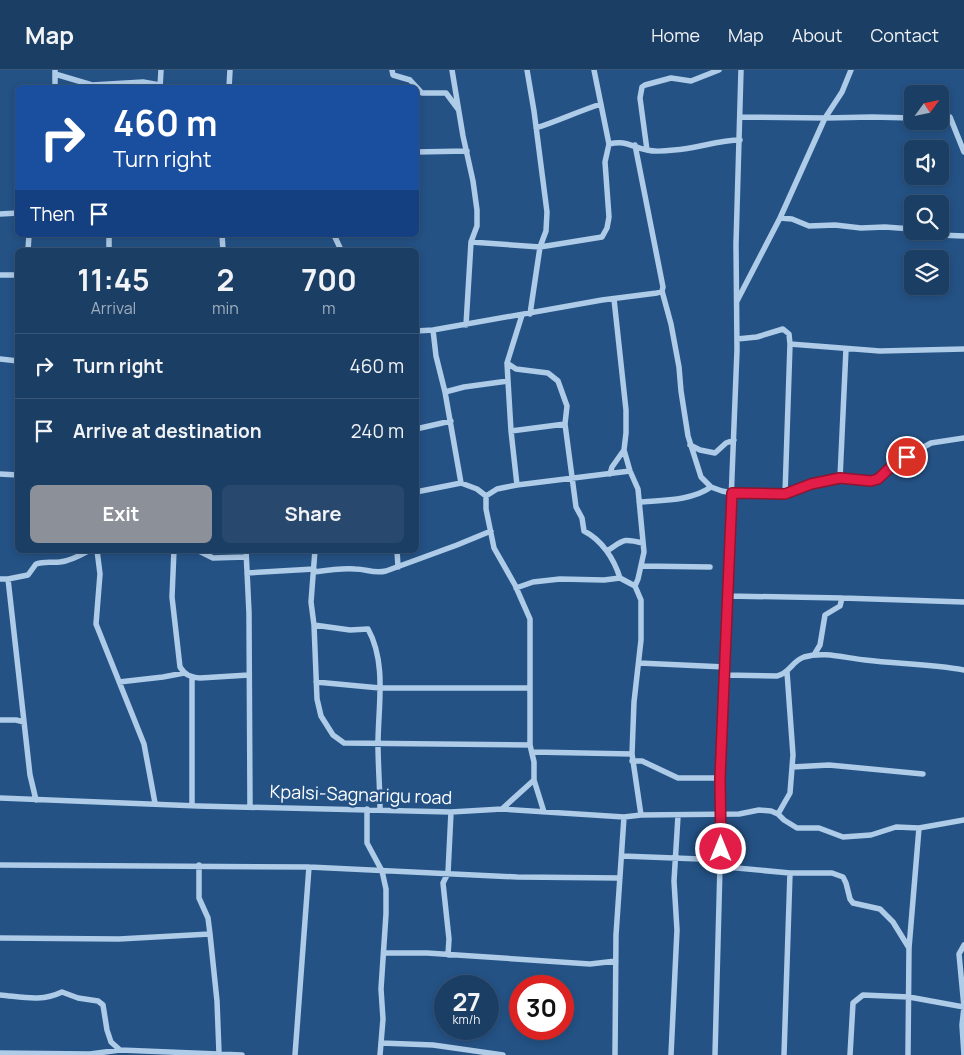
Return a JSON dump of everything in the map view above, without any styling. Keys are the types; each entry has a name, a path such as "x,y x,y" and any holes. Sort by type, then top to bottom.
{"street":[{"path":"160,85 161,70"},
{"path":"229,85 230,70"},
{"path":"392,70 393,75 410,80 415,85"},
{"path":"452,70 477,210 477,226 471,242 466,325"},
{"path":"527,70 547,212 546,231 540,247 530,314"},
{"path":"471,242 540,247 602,237 607,228 609,217 605,162 609,144 594,70"},
{"path":"647,150 640,98 642,87 662,79 671,78 690,81 719,70"},
{"path":"716,1055 721,814 720,778 737,339 736,244 741,70"},
{"path":"736,302 780,218 825,118 842,92 851,70"},
{"path":"55,85 55,72 92,85 143,82 156,85"},
{"path":"419,90 422,93"},
{"path":"419,96 422,93 446,93 459,111"},
{"path":"536,128 563,120 601,104"},
{"path":"949,116 964,152"},
{"path":"740,117 904,118"},
{"path":"609,144 620,142 647,150 675,150 704,147 730,140 740,140"},
{"path":"635,145 663,287 662,291 671,324 679,367 680,391 688,436 701,477 711,487 732,493 785,494 811,484 840,478 871,481 878,479 895,463 931,443 964,438"},
{"path":"419,152 467,151"},
{"path":"0,214 15,213"},
{"path":"780,218 792,219 809,226 904,228"},
{"path":"949,235 964,236"},
{"path":"0,275 15,275"},
{"path":"419,331 466,325 662,291"},
{"path":"614,298 626,410 624,450 630,471 636,483 644,552 635,586"},
{"path":"517,484 511,431 507,364 522,315"},
{"path":"737,339 757,337 783,329 789,334 785,494"},
{"path":"434,330 436,356 451,422 461,484"},
{"path":"790,344 880,351 964,349"},
{"path":"840,478 846,349"},
{"path":"0,359 15,361"},
{"path":"507,364 516,368 548,373 558,381 567,406 565,424 576,507 582,518 584,531 592,535 607,551 616,564 620,578"},
{"path":"445,392 464,387 508,381"},
{"path":"419,428 451,422"},
{"path":"511,431 565,424"},
{"path":"690,445 700,450 715,453 726,443 734,440"},
{"path":"610,474 612,467 624,450"},
{"path":"486,496 497,489 517,484 630,471"},
{"path":"0,474 15,475"},
{"path":"419,491 461,484 477,489 486,496"},
{"path":"639,502 690,497 704,492 711,487"},
{"path":"486,496 486,509 494,548 516,588 530,619 530,744 534,780 544,812"},
{"path":"247,573 346,568 378,573 491,531"},
{"path":"607,551 617,543 628,539 643,542"},
{"path":"0,579 28,575 36,564 70,560 84,553"},
{"path":"97,553 100,574 96,624 144,744 156,803"},
{"path":"174,553 172,598 180,667 184,673 192,677 249,675"},
{"path":"203,553 213,558 246,553 250,806"},
{"path":"315,553 311,602 314,625 317,699 322,716 333,735 344,743 530,744"},
{"path":"397,553 398,567"},
{"path":"641,566 710,567"},
{"path":"516,588 533,582 560,579 597,580 620,578 635,586 641,600 641,640 634,702 632,758 641,815"},
{"path":"8,579 30,775 36,800"},
{"path":"728,596 964,602"},
{"path":"814,655 820,645 825,615 840,606 842,598"},
{"path":"314,625 350,630 368,629 373,639 380,688 378,742 380,810"},
{"path":"725,676 777,676 787,672 796,661 814,655 835,655 863,660 964,670"},
{"path":"639,663 725,667"},
{"path":"787,672 793,755 790,793 778,814 784,820 796,828 819,828 843,837 871,835 896,827 919,828 964,820"},
{"path":"119,682 184,673"},
{"path":"192,677 192,805"},
{"path":"316,682 380,688 530,688"},
{"path":"0,720 24,722"},
{"path":"532,752 632,758 678,778 720,778"},
{"path":"792,767 829,765 923,774"},
{"path":"502,810 534,780"},
{"name":"Kpalsi-Sagnarigu road","path":"0,798 451,812 502,810 624,817 641,815 739,814 759,810 778,814"},
{"path":"367,809 367,843 382,871 386,889 380,1055"},
{"path":"448,955 450,939 443,883 448,873 451,812"},
{"path":"671,1055 677,930 674,881 678,816"},
{"path":"615,1055 616,961 624,817"},
{"path":"908,1055 909,948 919,828"},
{"path":"622,856 700,859 713,865 790,873 832,873 843,877 850,899 854,903 880,909 893,922 909,948"},
{"path":"0,865 309,867 517,877 620,878"},
{"path":"198,865 200,898 208,918 218,1001 219,1053"},
{"path":"295,1055 309,867"},
{"path":"784,1055 790,873"},
{"path":"0,938 119,939 210,934"},
{"path":"964,945 959,954 964,1007 962,1025 964,1055"},
{"path":"384,952 590,964 616,961"},
{"path":"0,995 40,999 62,992 78,998 98,1001 103,1005 106,1030 110,1042 120,1050"},
{"path":"850,1055 853,1003 863,995 909,997 964,1007"},
{"path":"381,1043 433,1045 503,1055"},
{"path":"0,1053 90,1054 120,1050 242,1055"}],"route":[{"path":"721,849 720,778 732,493 785,494 811,484 840,478 871,481 878,479 895,463 907,457"}]}
